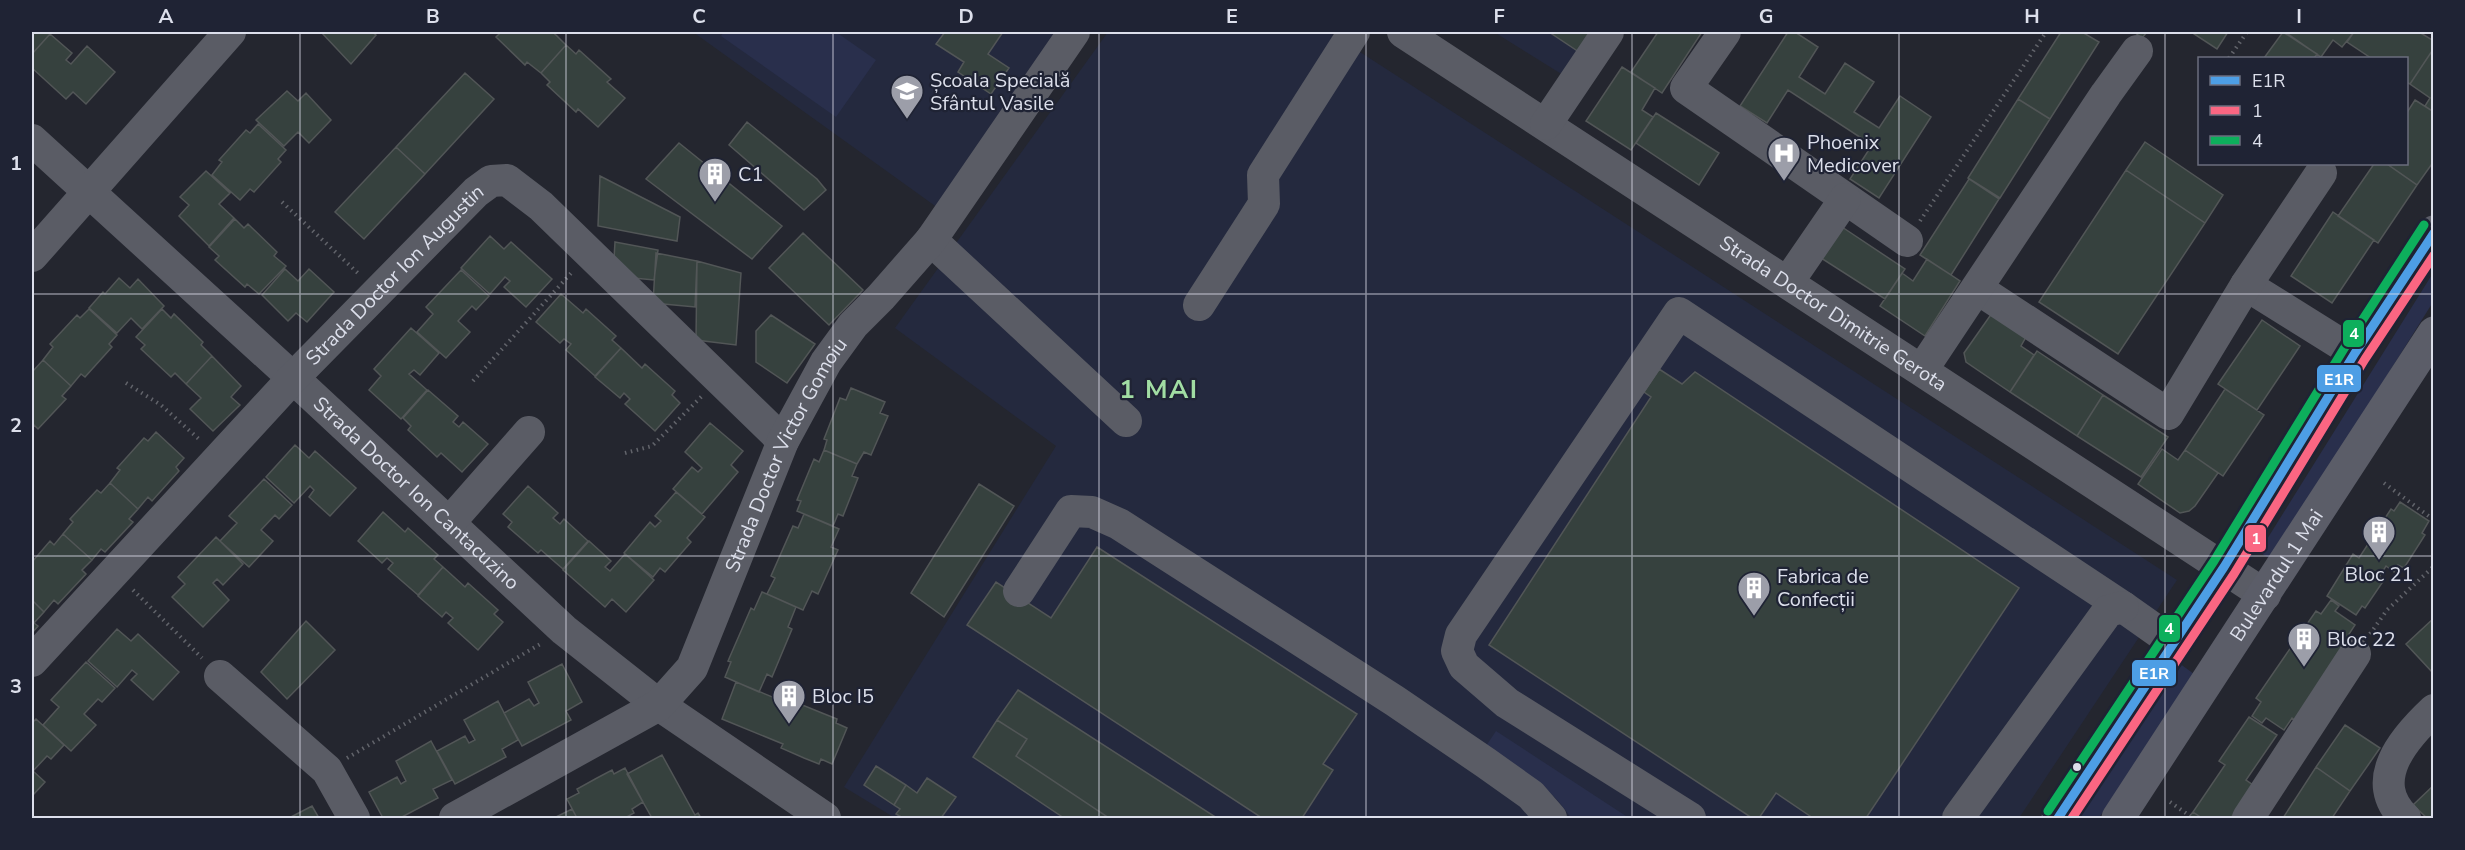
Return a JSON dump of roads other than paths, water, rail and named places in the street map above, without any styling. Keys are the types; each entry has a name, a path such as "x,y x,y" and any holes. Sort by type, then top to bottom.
{"main road":[{"path":"2058,819 2224,567 2355,352 2433,232"},
{"name":"Bulevardul 1 Mai","path":"2118,819 2433,333"},
{"path":"2174,643 2215,670"}],"street":[{"path":"32,256 230,32"},
{"name":"Strada Doctor Victor Gomoiu","path":"455,819 658,705 692,668 783,441 826,362 853,325 931,240 1074,32"},
{"path":"1198,305 1264,204 1263,175 1354,32"},
{"name":"Strada Doctor Dimitrie Gerota","path":"1403,32 2265,595"},
{"path":"1546,124 1608,32"},
{"path":"1725,32 1686,88 1907,241"},
{"path":"1922,370 2137,51"},
{"name":"Strada Doctor Ion Cantacuzino","path":"32,140 564,630 658,705 825,819"},
{"path":"1978,289 2168,414 2246,285 2320,173"},
{"name":"Strada Doctor Ion Augustin","path":"32,661 113,570 293,378 476,192 491,182 507,180 541,206 783,441"},
{"path":"1788,282 1845,199"},
{"path":"931,240 1126,421"},
{"path":"2246,285 2355,352"},
{"path":"1690,819 1507,703 1464,666 1457,651 1461,635 1679,313 2174,643"},
{"path":"448,523 529,432"},
{"path":"1019,591 1071,511 1092,513 1119,524 1395,701 1486,763 1531,795 1551,819"},
{"path":"1958,819 2108,611 2123,607"},
{"path":"2248,819 2355,654"},
{"path":"220,676 327,770 354,819"},
{"path":"2405,819 2397,811 2387,792 2388,775 2405,740 2433,711"}],"place":[{"name":"Școala Specială Sfântul Vasile","path":"907,120"},
{"name":"Phoenix Medicover","path":"1784,182"},
{"name":"C1","path":"715,203"},
{"name":"Bloc 21","path":"2379,561"},
{"name":"Fabrica de Confecții","path":"1754,617"},
{"name":"Bloc 22","path":"2304,668"},
{"name":"Bloc I5","path":"789,725"}],"district":[{"name":"1 MAI","path":"1159,389"}]}
